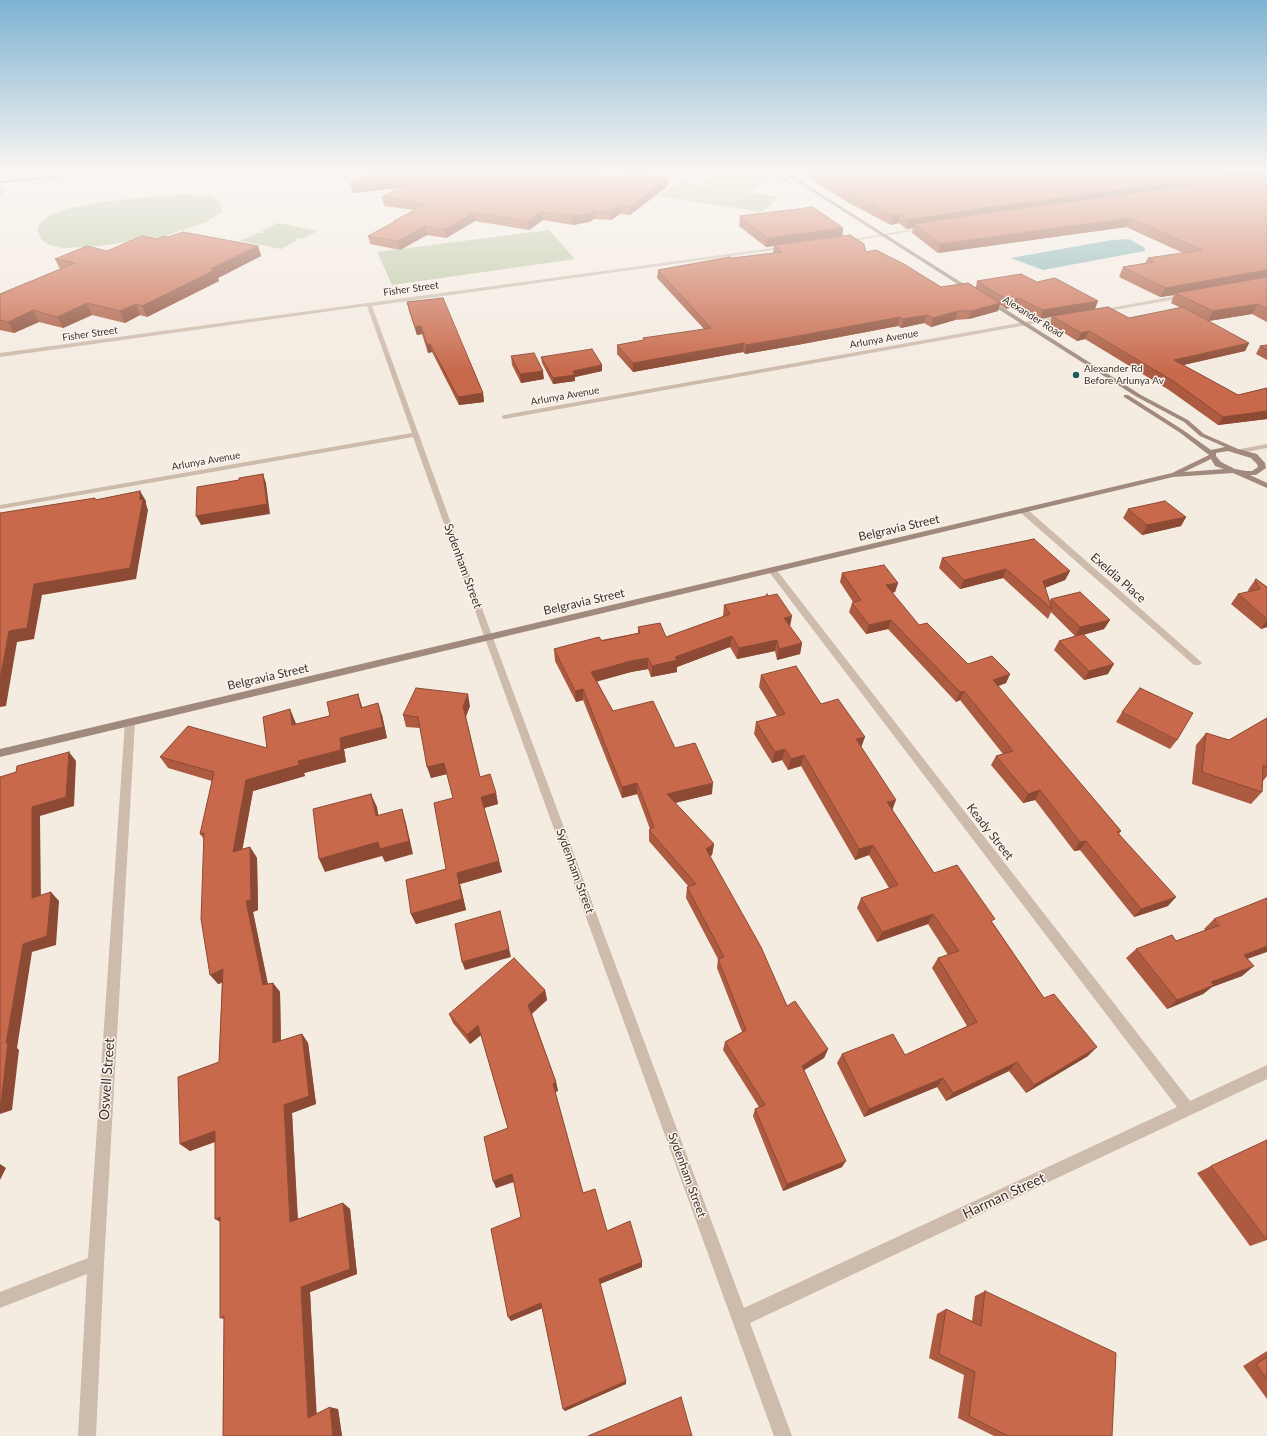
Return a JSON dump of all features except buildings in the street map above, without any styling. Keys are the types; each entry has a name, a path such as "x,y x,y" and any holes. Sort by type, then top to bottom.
{"main road":[{"path":"883,238 971,297"},
{"path":"888,238 979,296"},
{"name":"Alexander Road","path":"1235,471 1218,464 1212,455 1182,432 1015,325 984,302 1024,324 1139,396 1186,421 1202,434 1254,456 1264,466"},
{"name":"Belgravia Street","path":"1173,475 1212,455 1213,452 1222,449 1238,450"},
{"name":"Belgravia Street","path":"0,753 1173,475 1235,471 1253,473 1264,466"},
{"path":"1235,471 1267,486"}],"street":[{"path":"845,238 837,240 850,238"},
{"name":"Fisher Street","path":"0,355 793,246"},
{"path":"1090,312 1190,295"},
{"name":"Sydenham Street","path":"370,304 489,637 783,1436"},
{"name":"Arlunya Avenue","path":"504,417 1068,316"},
{"name":"Arlunya Avenue","path":"0,507 416,434"},
{"path":"1238,450 1267,446"},
{"name":"Exeldia Place","path":"1024,511 1197,663"},
{"name":"Keady Street","path":"772,570 1188,1109"},
{"name":"Oswell Street","path":"87,1436 96,1262 130,722"},
{"name":"Harman Street","path":"740,1319 1267,1072"},
{"path":"0,1300 96,1262"}],"green space":[{"path":"155,238 99,246 63,248 49,245 41,239"},
{"path":"247,238 297,238 295,240 298,240 281,249 240,241"},
{"path":"486,238 556,238 575,259 392,285 377,252"}],"water":[{"path":"1129,239 1145,248 1145,251 1043,270 1011,258 1112,240"}],"place":[{"name":"Alexander Rd Before Arlunya Av","path":"1076,375"}]}
